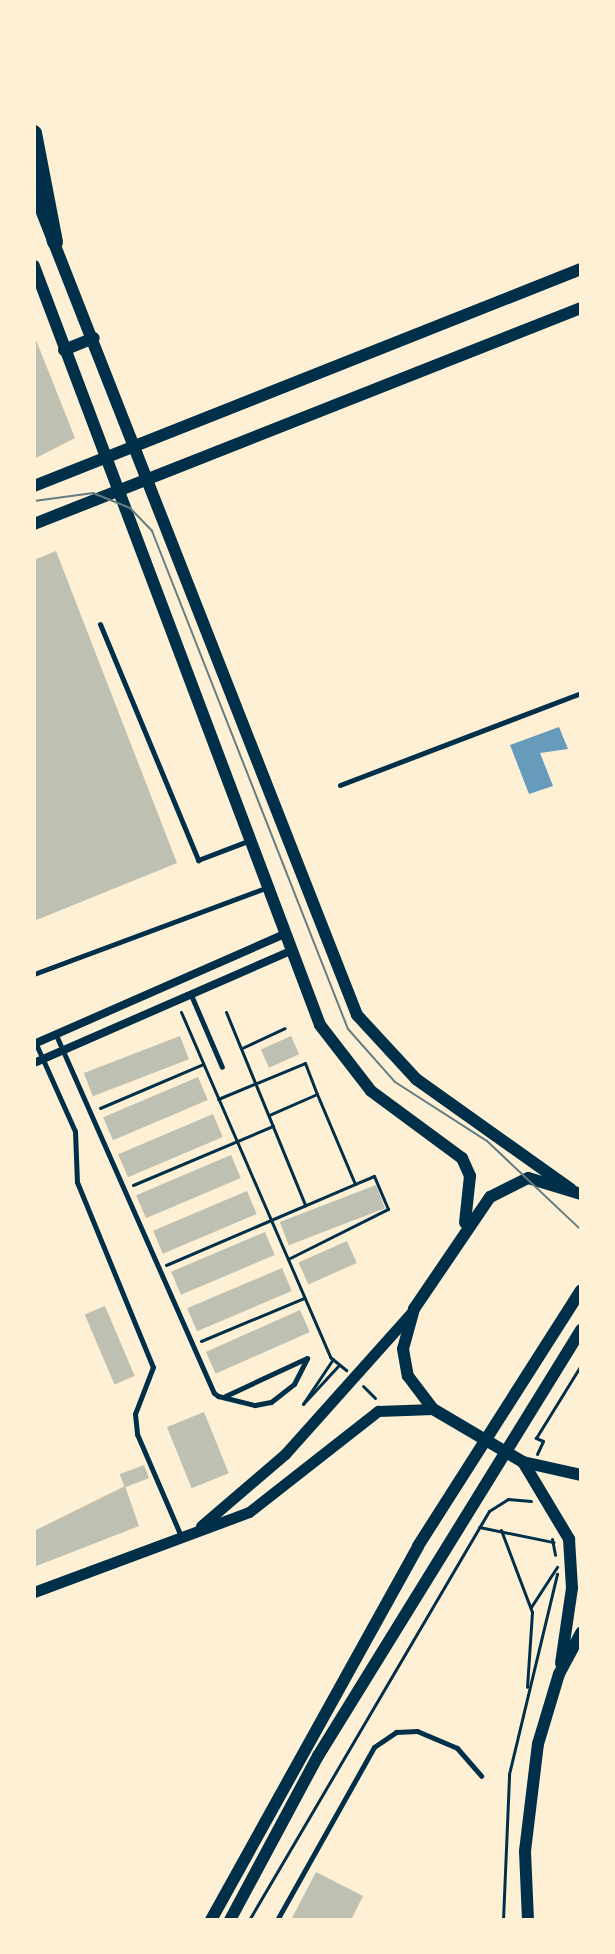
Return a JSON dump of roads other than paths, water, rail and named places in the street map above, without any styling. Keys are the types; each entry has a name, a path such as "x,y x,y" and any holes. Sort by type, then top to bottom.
{"highway":[{"path":"34,133 55,242"}],"main road":[{"path":"34,192 151,479 357,1015 416,1079 576,1191"},
{"path":"34,266 103,458 320,1025 348,1067 462,1158 470,1176 465,1223"},
{"path":"34,486 581,269"},
{"path":"34,524 581,308"},
{"path":"64,350 94,338"},
{"path":"576,1191 517,1180 465,1223 414,1309 404,1363 433,1409 529,1466 581,1475"},
{"path":"211,1920 302,1745 485,1441 581,1290"},
{"path":"230,1920 318,1756 581,1330"},
{"path":"528,1920 529,1799 559,1674 573,1563 561,1516 529,1466"},
{"path":"559,1674 581,1633"}],"street":[{"path":"35,1044 284,934"},
{"path":"38,1061 290,951"},
{"path":"186,1535 260,1478 356,1378 414,1309"},
{"path":"34,1592 271,1500 386,1409 433,1409"}],"lane":[{"path":"100,624 198,860 249,841"},
{"path":"340,785 581,693"},
{"path":"34,974 267,887"},
{"path":"191,995 222,1067"},
{"path":"56,1034 214,1393 225,1396 271,1402 294,1384 307,1358 225,1396"},
{"path":"35,1044 38,1061 75,1131 77,1182 153,1367 135,1414 137,1434 186,1535"},
{"path":"277,1920 374,1747 396,1732 417,1731 457,1748 481,1776"}],"water":[{"path":"559,727 568,749 540,753 553,786 529,794 510,745"}],"tram line":[{"path":"34,501 93,493 130,508 152,531 348,1029 395,1082 487,1141 581,1230"}]}
